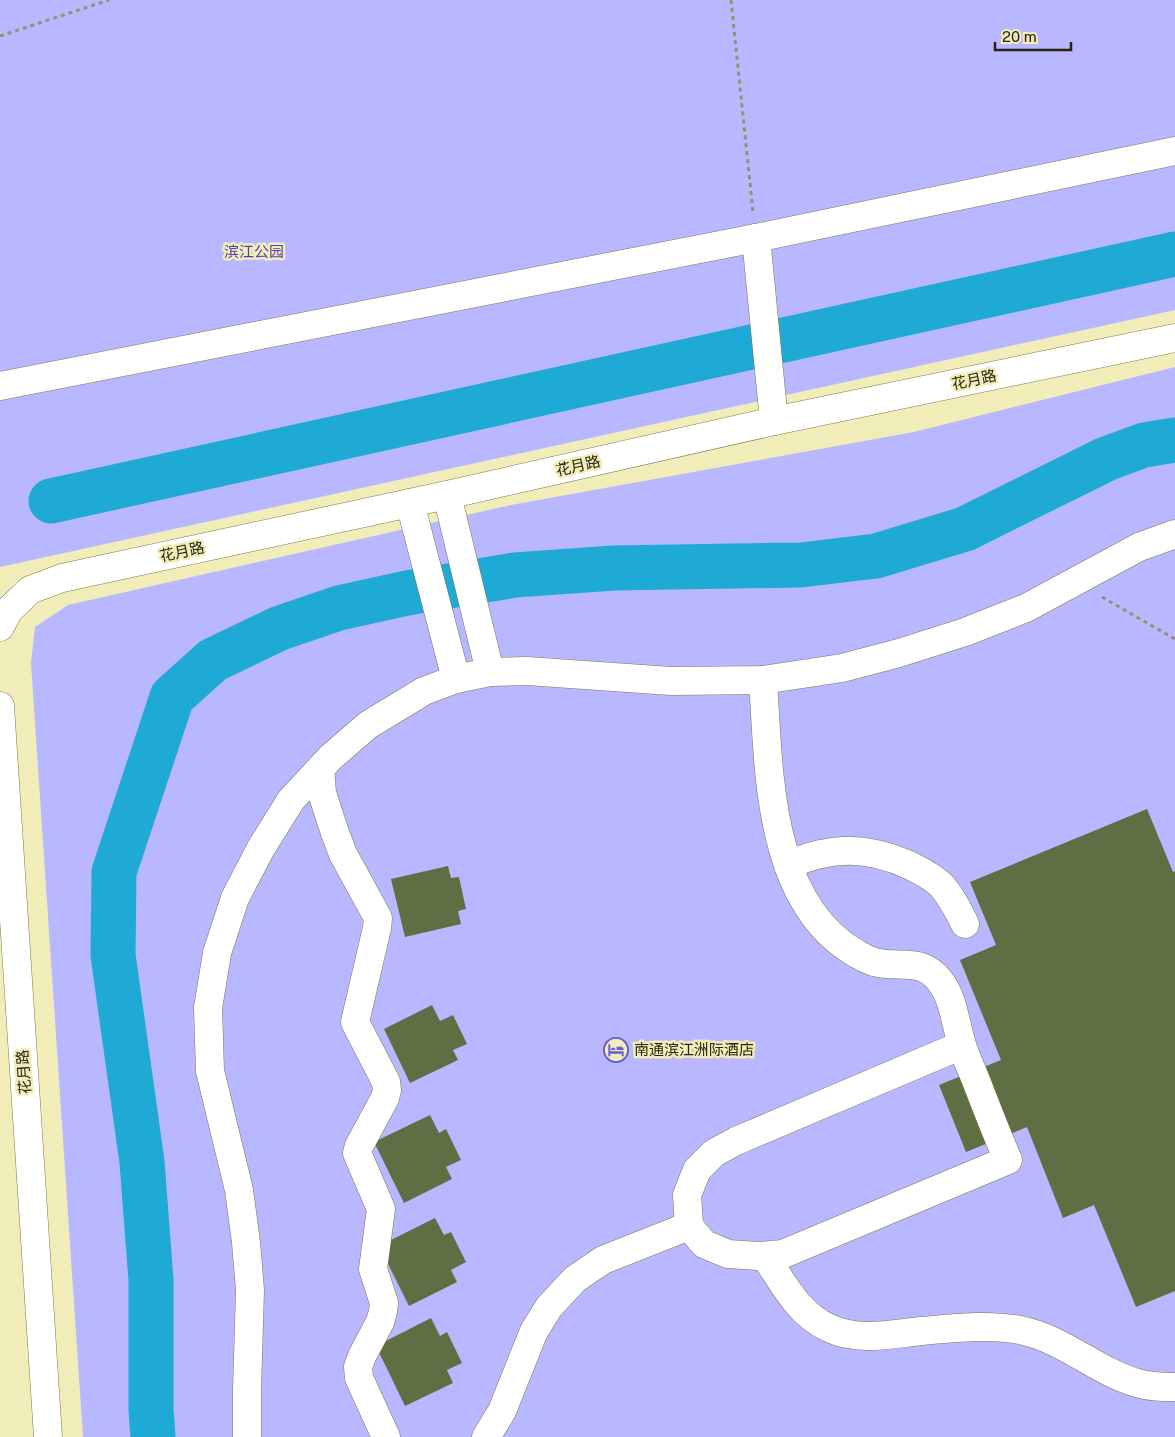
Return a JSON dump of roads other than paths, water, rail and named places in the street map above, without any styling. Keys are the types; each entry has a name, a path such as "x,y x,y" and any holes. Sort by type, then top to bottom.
{"street":[{"path":"0,386 756,238 1175,151"},
{"path":"756,238 774,420"},
{"name":"花月路","path":"0,627 9,610 30,590 62,578 410,503 774,420 1175,338"},
{"path":"446,495 490,672"},
{"path":"410,503 456,679"},
{"path":"247,1437 246,1390 250,1290 246,1242 238,1190 210,1071 208,1008 217,952 235,898 261,848 291,800 331,757 368,725 424,691 456,679 490,672 527,671 671,681 763,680 842,668 899,653 965,632 1026,608 1139,547 1175,534"},
{"path":"763,680 766,748 774,813 788,865 802,896 814,916 844,946 875,962 918,965 929,970 940,981 951,1000 962,1045 1008,1160 783,1254 765,1256 728,1254 704,1244 689,1226 687,1195 697,1170 714,1153 736,1141 962,1045"},
{"name":"花月路","path":"0,706 48,1437"},
{"path":"320,769 322,793 335,834 346,860 378,918 355,1022 386,1082 387,1090 385,1098 357,1153 381,1209 373,1269 384,1304 384,1312 358,1367 359,1378 386,1437"},
{"path":"788,865 808,857 852,850 899,861 919,870 939,883 955,904 965,924"},
{"path":"486,1437 502,1411 534,1331 549,1307 569,1286 603,1260 689,1226"},
{"path":"765,1256 795,1300 809,1316 829,1328 852,1336 876,1336 961,1328 994,1327 1020,1330 1057,1342 1138,1384 1175,1387"}],"waterway":[{"path":"51,501 1175,254"},
{"path":"153,1437 151,1410 151,1280 142,1162 113,955 114,872 172,697 213,660 280,628 339,608 407,593 515,575 614,568 801,565 876,556 965,529 1106,459 1144,445 1175,440"}],"place":[{"name":"南通滨江洲际酒店","path":"616,1050"}],"park label":[{"name":"滨江公园","path":"254,252"}]}
